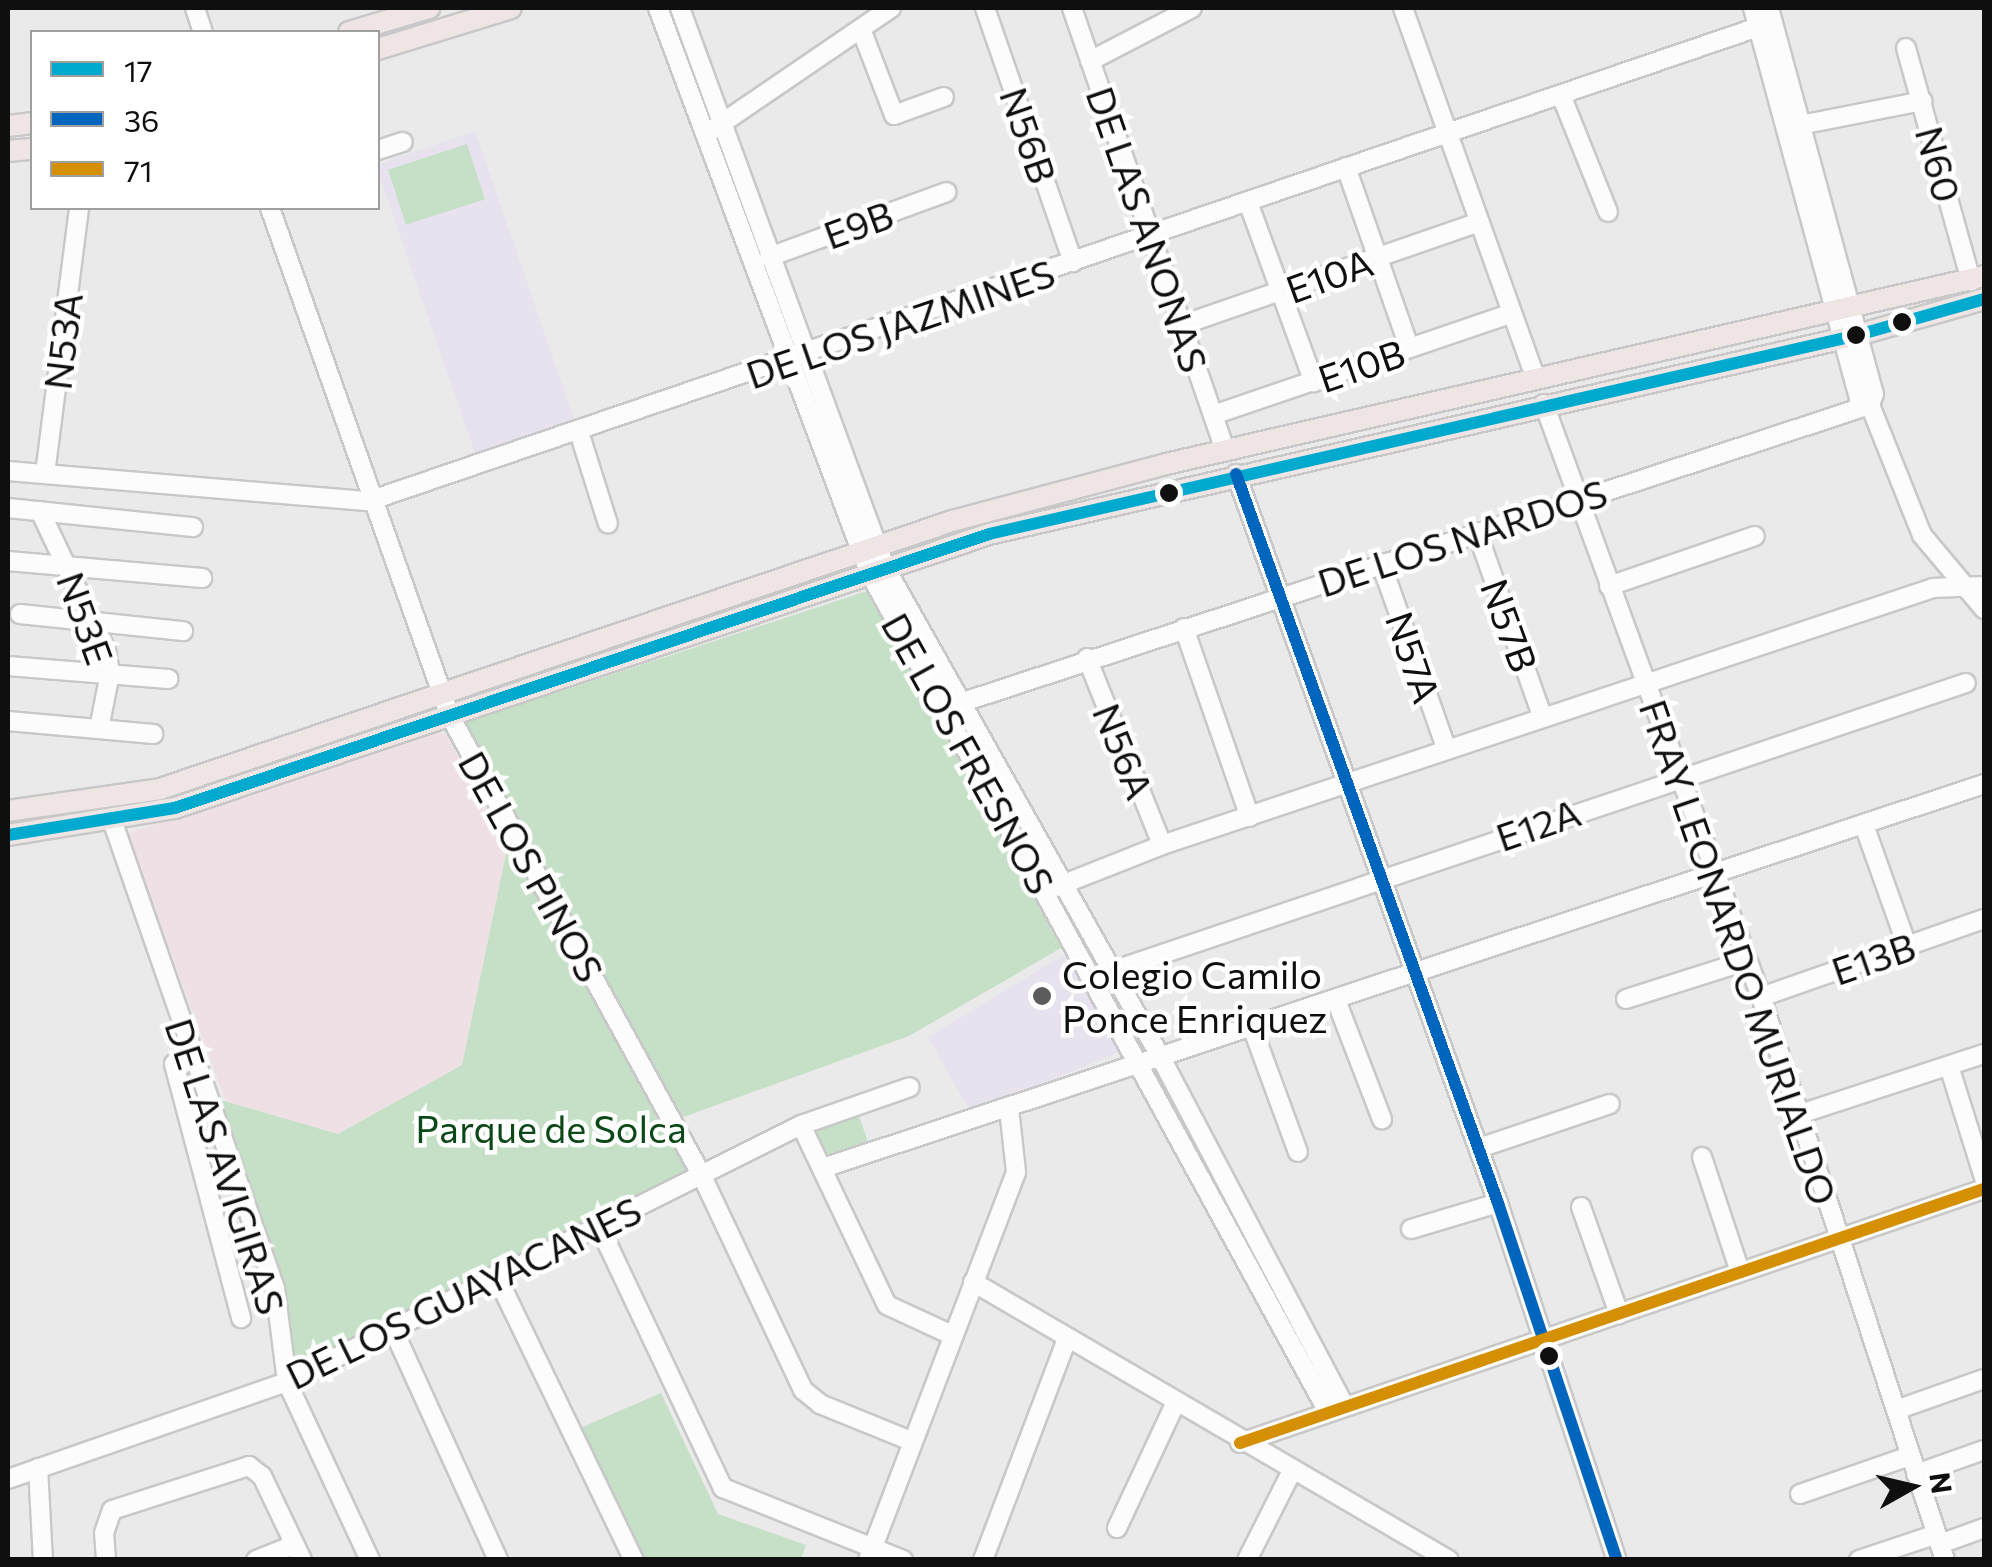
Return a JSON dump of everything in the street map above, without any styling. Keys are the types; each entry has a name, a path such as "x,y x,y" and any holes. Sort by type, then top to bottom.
{"main road":[{"path":"356,30 429,8"},
{"path":"380,48 511,8"},
{"path":"8,811 160,789 868,546 1225,451 1844,313 1978,279"},
{"path":"8,835 114,823 450,716 989,534 1236,474 1850,336 1984,299"}],"street":[{"name":"DE LOS FRESNOS","path":"658,8 770,258 796,360"},
{"name":"DE LOS FRESNOS","path":"680,8 715,128 796,360 877,570 941,710 1046,890 1181,1138 1248,1242"},
{"path":"715,128 891,8"},
{"name":"N56B","path":"985,8 1073,262"},
{"name":"DE LAS ANONAS","path":"1072,8 1225,451"},
{"path":"1090,60 1192,8"},
{"path":"1403,8 1476,222 1536,380"},
{"path":"1753,8 1767,19 1850,336 1860,399 1870,405 1922,536 1956,582 1984,609"},
{"name":"DE LOS JAZMINES","path":"8,471 370,502 796,360 1150,234 1561,95 1767,19"},
{"path":"861,28 894,116 944,97"},
{"name":"N60","path":"1906,48 1978,279"},
{"path":"1561,95 1608,212"},
{"path":"1794,127 1922,102"},
{"path":"380,149 403,142"},
{"path":"1346,168 1410,348"},
{"name":"E9B","path":"770,258 947,192"},
{"path":"1248,202 1314,382"},
{"name":"N53A","path":"45,474 80,210"},
{"name":"DE LOS PINOS","path":"271,210 370,502 450,716 702,1174 804,1390 820,1404 910,1441"},
{"name":"E10A","path":"1182,325 1476,222"},
{"name":"E10B","path":"1213,415 1509,314"},
{"name":"FRAY LEONARDO MURIALDO","path":"1544,404 1761,997 1940,1546"},
{"name":"DE LOS NARDOS","path":"941,710 1087,658 1870,405"},
{"path":"579,432 608,524"},
{"path":"1236,474 1498,1202 1617,1560"},
{"path":"8,508 194,527"},
{"name":"N53E","path":"40,512 96,622 110,674 99,730"},
{"name":"N57B","path":"1476,532 1543,718"},
{"path":"1609,586 1756,536"},
{"path":"8,562 202,578"},
{"name":"N57A","path":"1381,563 1447,750"},
{"name":"DE LOS FRESNOS","path":"877,570 961,702 1160,1056 1198,1128 1248,1242 1336,1408"},
{"path":"1956,582 1984,596"},
{"path":"1046,890 1162,844 1956,582 1984,586"},
{"path":"20,614 183,630"},
{"path":"1184,628 1250,817"},
{"name":"N56A","path":"1087,658 1162,844"},
{"path":"8,666 168,679"},
{"name":"E12A","path":"1112,971 1966,683"},
{"path":"8,721 153,734"},
{"path":"823,1168 1984,784"},
{"name":"DE LAS AVIGIRAS","path":"114,823 189,1055 275,1288 287,1382 370,1560"},
{"path":"1864,825 1907,946"},
{"name":"E13B","path":"1761,997 1984,918"},
{"path":"1626,999 1746,961"},
{"path":"1336,1000 1382,1119"},
{"path":"1252,1027 1298,1152"},
{"path":"1800,1114 1984,1054"},
{"path":"189,1055 174,1064 241,1318"},
{"path":"1950,1066 1984,1178"},
{"name":"DE LOS GUAYACANES","path":"8,1479 287,1382 801,1125 910,1087"},
{"path":"1479,1148 1610,1104"},
{"path":"870,1553 1016,1172 1008,1109"},
{"path":"801,1125 887,1306 952,1335"},
{"path":"1181,1138 1198,1128"},
{"path":"1702,1157 1740,1272"},
{"path":"1240,1443 1984,1189"},
{"path":"1412,1229 1498,1202"},
{"path":"1581,1207 1619,1314"},
{"path":"598,1226 723,1488 870,1553 903,1560"},
{"path":"496,1276 634,1560"},
{"path":"973,1282 1240,1443 1449,1560"},
{"path":"392,1327 498,1560"},
{"path":"983,1560 1067,1339"},
{"path":"1896,1410 1984,1379"},
{"path":"1117,1528 1176,1404"},
{"path":"1800,1494 1984,1450"},
{"path":"106,1560 104,1532 112,1510 249,1466 262,1476 298,1552 256,1560"},
{"path":"38,1468 43,1560"},
{"path":"1246,1560 1291,1472"},
{"path":"1859,1560 1940,1546 1984,1528"}],"shaded area":[{"path":"475,131 576,425 477,459 380,178 380,164"},
{"path":"434,730 447,736 507,847 462,1065 338,1134 226,1101 127,834"},
{"name":"Colegio Camilo Ponce Enriquez","path":"1064,955 1121,1051 971,1113 928,1037"}],"green space":[{"path":"467,144 485,199 406,225 388,170"},
{"path":"867,591 1061,948 909,1036 683,1117 464,723"},
{"name":"Parque de Solca","path":"511,830 701,1174 287,1382 275,1288 204,1095 338,1134 462,1065"},
{"path":"858,1113 869,1145 825,1160 814,1128"},
{"path":"661,1393 718,1514 806,1545 801,1559 641,1559 580,1428"}],"transit line":[{"name":"17","path":"8,835 175,808 989,534 1858,335 1984,299"},
{"name":"36","path":"1236,474 1498,1203 1617,1560"},
{"name":"71","path":"1240,1443 1984,1189"}],"place":[{"name":"Colegio Camilo Ponce Enriquez","path":"1042,996"}]}
